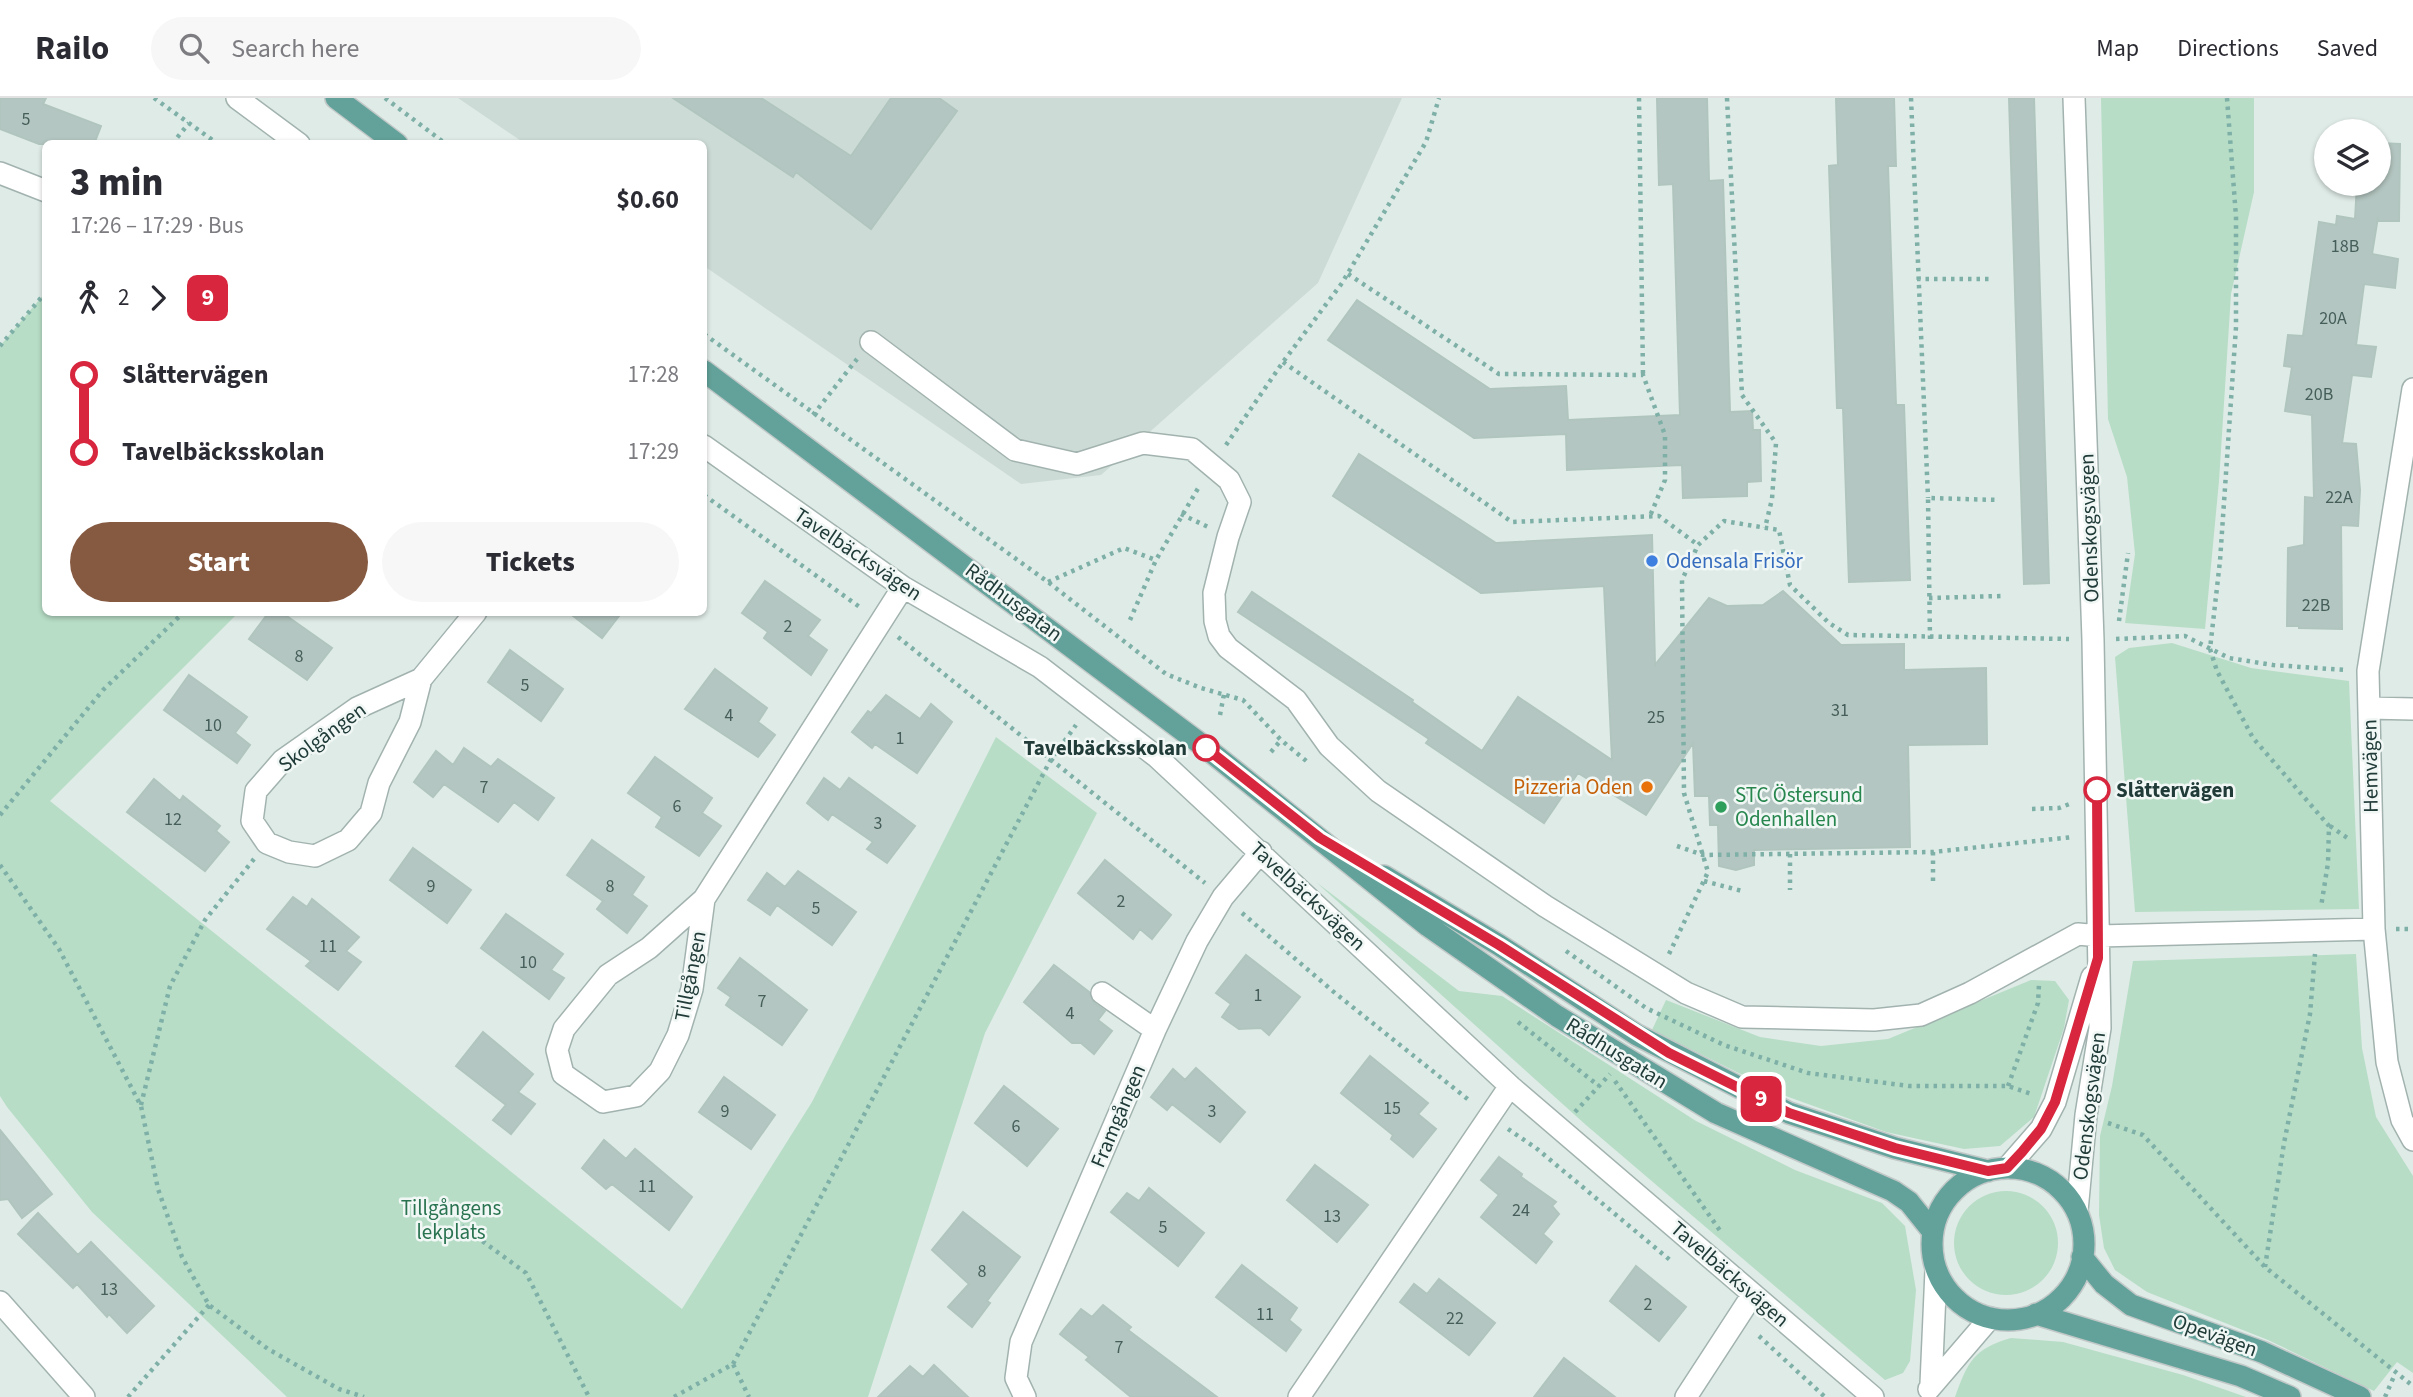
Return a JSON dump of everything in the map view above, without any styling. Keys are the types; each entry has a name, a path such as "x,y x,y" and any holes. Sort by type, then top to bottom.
{"main road":[{"path":"336,98 392,140"},
{"name":"Rådhusgatan","path":"707,373 1196,740 1428,926 1568,1023 1716,1113 1893,1191 1909,1202 1933,1232"},
{"name":"Rådhusgatan","path":"1320,838 1499,945 1637,1035 1789,1113 1895,1148 1997,1169"},
{"path":"1997,1169 2025,1170 2046,1178 2064,1192 2077,1211 2082,1228 2082,1257 2070,1287 2055,1303 2036,1314 2013,1320 1990,1318 1967,1308 1948,1292 1936,1270 1932,1250 1933,1232 1940,1208 1953,1191 1970,1177 1997,1169"},
{"name":"Opevägen","path":"2082,1257 2104,1284 2131,1305 2262,1352 2360,1397"},
{"name":"Opevägen","path":"2036,1314 2241,1376 2290,1397"}],"street":[{"path":"237,98 294,140"},
{"name":"Odenskogsvägen","path":"2074,98 2093,640 2100,1028 2086,1115 2077,1211"},
{"path":"0,173 42,189"},
{"path":"871,342 1015,450 1077,464 1143,443 1192,449 1229,480 1240,502 1214,593 1215,621 1219,636 1228,648 1296,700 1329,746 1378,791 1545,906 1686,993 1742,1017 1874,1020 1920,1015 1970,993 2078,934 2099,936 2374,929"},
{"name":"Hemvägen","path":"2413,389 2368,671 2374,929 2387,1062 2402,1120 2413,1140"},
{"name":"Tavelbäcksvägen","path":"707,448 903,587 1040,667 1157,757 1510,1086 1872,1397"},
{"name":"Tillgången","path":"704,899 692,989 678,1035 660,1071 636,1096 603,1102 564,1074 558,1050 564,1028 608,975 649,948 704,899 903,587"},
{"name":"Skolgången","path":"421,679 411,722 379,783 371,813 348,840 315,856 289,852 267,843 252,821 256,791 283,760 357,708 421,679 473,616"},
{"path":"2369,708 2413,709"},
{"name":"Framgången","path":"1025,1397 1016,1378 1021,1342 1154,1030 1197,941 1223,897 1261,852"},
{"name":"Odenskogsvägen","path":"1997,1169 2041,1129 2055,1102 2098,958"},
{"path":"1102,993 1154,1030"},
{"path":"1299,1397 1510,1086"},
{"path":"1928,1391 1936,1270"},
{"path":"1686,1397 1753,1294"},
{"path":"0,1302 85,1397"},
{"path":"1928,1391 1990,1318"}],"path":[{"path":"154,98 212,140"},
{"path":"385,98 441,140"},
{"path":"1130,621 1156,560 1181,514 1283,362 1348,274 1426,142 1439,98"},
{"path":"1639,98 1643,374 1665,435 1665,480 1650,516"},
{"path":"1727,98 1742,395 1776,443 1772,499 1765,528"},
{"path":"1911,98 1928,498 1930,639"},
{"path":"2227,98 2236,217 2236,327 2220,561 2210,649 2217,671 2253,738 2329,826 2328,863 2317,930 2310,1014 2284,1143 2265,1267"},
{"path":"175,140 189,123"},
{"path":"1348,274 1499,374 1643,374"},
{"path":"1917,279 1993,279"},
{"path":"0,346 42,297"},
{"path":"813,415 871,342"},
{"path":"1283,362 1512,522 1659,516 1698,545"},
{"path":"707,497 879,621 1050,761 1223,897 1335,993 1490,1117 1536,1147 1675,1264"},
{"path":"1928,498 1999,500"},
{"path":"1684,793 1682,580 1698,545 1724,522 1779,530 1790,585 1829,623 1848,635 1930,639 2093,640 2185,636 2229,658 2273,665 2368,671"},
{"path":"1048,582 1124,548 1156,560"},
{"path":"2117,639 2128,553"},
{"path":"1929,598 2001,596"},
{"path":"0,815 103,690 180,616"},
{"path":"1220,715 1224,694"},
{"path":"674,1397 733,1364 1050,761 1077,725"},
{"path":"1271,752 1281,740"},
{"path":"2032,809 2059,808 2076,801"},
{"path":"1677,846 1703,855 1933,852 2079,836"},
{"path":"141,1106 170,986 205,920 267,843"},
{"path":"1933,852 1933,886"},
{"path":"1790,854 1790,890"},
{"path":"0,865 59,949 141,1106 158,1189 182,1258 209,1305 268,1349 339,1389 364,1397"},
{"path":"1704,881 1742,891"},
{"path":"2008,1086 2038,1003 2040,954"},
{"path":"1514,1019 1599,1086"},
{"path":"1610,1074 1726,1240"},
{"path":"456,1220 526,1273 589,1397"},
{"path":"128,1397 209,1305"},
{"path":"1740,1317 1825,1397"},
{"path":"733,1364 750,1397"},
{"path":"2385,1397 2395,1374"}],"shaded area":[{"path":"458,98 1402,98 1318,283 1101,475 1021,484 707,268 707,140 520,140"}],"green space":[{"path":"2101,98 2254,98 2254,192 2231,294 2219,481 2205,629 2125,623 2135,554 2127,477 2108,419"},
{"name":"Tillgångens lekplats","path":"42,297 42,616 235,616 50,801 682,1309 812,1102 996,737 1097,813 985,1033 868,1397 287,1397 92,1212 0,1096 0,346"},
{"path":"2172,643 2251,668 2349,681 2359,909 2135,912 2115,657 2129,648"},
{"path":"1316,882 1459,991 1502,996 1696,1121 1795,1170 1882,1203 1905,1226 1916,1290 1910,1361 1903,1373 1885,1380 1586,1125"},
{"path":"2356,954 2362,1048 2376,1117 2413,1176 2413,1373 2397,1362 2374,1391 2268,1340 2147,1292 2115,1270 2104,1248 2099,1215 2100,1136 2112,1086 2133,961"},
{"path":"2031,980 2055,981 2069,1000 2064,1028 2034,1117 2000,1146 1964,1149 1886,1132 1783,1095 1652,1030 1666,1000 1760,1037 1821,1046 1888,1039"},
{"path":"2006,1191 2026,1195 2043,1206 2054,1223 2058,1243 2054,1263 2043,1280 2026,1291 2006,1295 1986,1291 1969,1280 1958,1263 1954,1243 1958,1223 1969,1206 1986,1195"},
{"path":"2011,1338 2063,1342 2183,1375 2246,1397 1955,1397 1974,1358 1988,1347"}],"building":[{"path":"0,98 46,98 43,104 101,126 96,140 42,140 42,144 0,129"},
{"path":"673,98 761,98 851,156 891,98 939,98 957,111 871,229 796,172 793,177"},
{"path":"1657,98 1707,98 1709,181 1723,180 1730,412 1752,411 1753,430 1760,430 1761,481 1747,482 1747,496 1683,498 1682,465 1567,470 1566,434 1474,438 1328,340 1357,300 1490,389 1566,386 1568,420 1680,415 1673,184 1659,185"},
{"path":"1836,98 1894,98 1896,166 1888,166 1896,405 1904,405 1910,580 1849,582 1843,408 1837,408 1829,166 1838,165"},
{"path":"2009,98 2034,98 2049,583 2024,584"},
{"path":"2391,144 2400,144 2399,221 2378,221 2378,217 2372,254 2398,259 2395,288 2364,284 2356,345 2376,347 2371,377 2352,375 2342,443 2356,444 2360,490 2358,526 2341,525 2342,629 2299,628 2287,626 2288,548 2304,545 2305,497 2314,498 2312,415 2285,411 2292,367 2284,366 2288,335 2303,336 2319,222 2336,225 2337,216 2355,219 2356,196 2391,196"},
{"path":"1359,454 1496,543 1652,535 1655,665 1709,598 1727,606 1763,605 1783,591 1841,645 1904,644 1904,670 1986,668 1987,744 1908,745 1910,847 1754,850 1754,865 1736,870 1719,866 1718,825 1710,825 1709,796 1695,796 1693,743 1646,815 1578,773 1544,823 1426,743 1429,739 1238,612 1252,592 1413,700 1412,702 1482,751 1518,697 1612,760 1604,586 1481,593 1333,496"},
{"path":"765,581 820,620 808,636 827,650 811,675 764,638 768,632 742,613"},
{"path":"266,616 287,616 332,648 307,680 249,639"},
{"path":"573,616 619,616 602,638"},
{"path":"510,650 563,689 541,721 488,682"},
{"path":"715,669 767,708 758,722 775,735 758,757 685,709"},
{"path":"189,675 247,717 235,733 250,745 237,763 164,710"},
{"path":"886,695 920,719 931,704 952,722 917,773 875,744 872,748 852,732 868,711 871,713"},
{"path":"464,748 491,767 498,759 554,798 538,820 514,802 498,822 444,784 433,797 414,782 436,751 453,765"},
{"path":"655,757 712,798 702,813 721,826 699,856 656,827 662,817 628,793"},
{"path":"824,778 840,790 849,778 915,826 887,863 867,849 873,842 832,814 828,820 807,803"},
{"path":"154,779 180,801 183,796 220,826 216,831 229,842 205,871 127,812"},
{"path":"592,840 644,877 632,895 647,906 627,933 597,909 603,901 567,875"},
{"path":"413,848 471,890 447,923 390,880"},
{"path":"1105,860 1171,915 1152,939 1140,929 1133,939 1078,893"},
{"path":"798,871 856,912 832,945 777,905 770,915 748,900 767,873 785,887"},
{"path":"293,897 307,907 312,899 359,937 346,951 361,962 338,990 306,966 311,961 267,929"},
{"path":"506,914 563,954 551,970 564,978 549,999 481,948"},
{"path":"1246,955 1300,997 1269,1035 1261,1028 1239,1029 1222,1017 1231,1004 1216,993"},
{"path":"740,958 807,1010 782,1045 726,1005 731,997 718,988"},
{"path":"1054,965 1089,992 1094,1003 1105,1011 1098,1020 1112,1031 1094,1054 1081,1043 1072,1043 1024,1002"},
{"path":"483,1032 533,1074 518,1092 535,1104 511,1134 493,1120 506,1105 456,1066"},
{"path":"1370,1056 1428,1103 1418,1114 1436,1129 1413,1157 1391,1139 1393,1135 1341,1093"},
{"path":"1196,1068 1245,1112 1220,1142 1172,1104 1167,1110 1151,1097 1173,1069 1185,1080"},
{"path":"724,1077 775,1115 751,1149 699,1112"},
{"path":"1004,1086 1058,1129 1027,1166 975,1123"},
{"path":"0,1130 52,1194 22,1218 8,1199 0,1200"},
{"path":"604,1140 626,1159 635,1149 692,1197 669,1230 612,1184 606,1189 582,1168"},
{"path":"1499,1157 1556,1202 1552,1206 1559,1214 1543,1234 1552,1242 1536,1263 1481,1217 1499,1195 1481,1180"},
{"path":"1315,1165 1368,1205 1337,1242 1287,1200"},
{"path":"1149,1188 1204,1233 1178,1266 1111,1212 1127,1193 1139,1201"},
{"path":"963,1212 1020,1257 987,1301 990,1303 972,1327 948,1307 969,1284 932,1250"},
{"path":"38,1213 78,1255 91,1242 154,1306 127,1333 109,1314 107,1317 77,1284 73,1288 18,1234"},
{"path":"1242,1265 1297,1308 1289,1320 1301,1330 1286,1351 1216,1297"},
{"path":"1636,1266 1686,1307 1659,1341 1610,1301"},
{"path":"1439,1279 1495,1323 1469,1355 1400,1302 1414,1284 1427,1294"},
{"path":"1103,1305 1131,1327 1128,1330 1217,1397 1131,1397 1086,1360 1089,1357 1060,1334 1081,1309 1092,1317"},
{"path":"1564,1358 1615,1397 1534,1397"},
{"path":"934,1365 968,1397 878,1397 910,1366 923,1377"}],"bus line":[{"name":"9","path":"1206,748 1320,838 1499,945 1669,1053 1789,1113 1895,1148 1988,1171 2007,1168 2032,1142 2055,1102 2098,958 2097,790"}],"place":[{"name":"Odensala Frisör","path":"1652,561"},
{"name":"Tavelbäcksskolan","path":"1206,748"},
{"name":"Pizzeria Oden","path":"1647,787"},
{"name":"Slåttervägen","path":"2097,790"},
{"name":"STC Östersund Odenhallen","path":"1721,807"}]}
